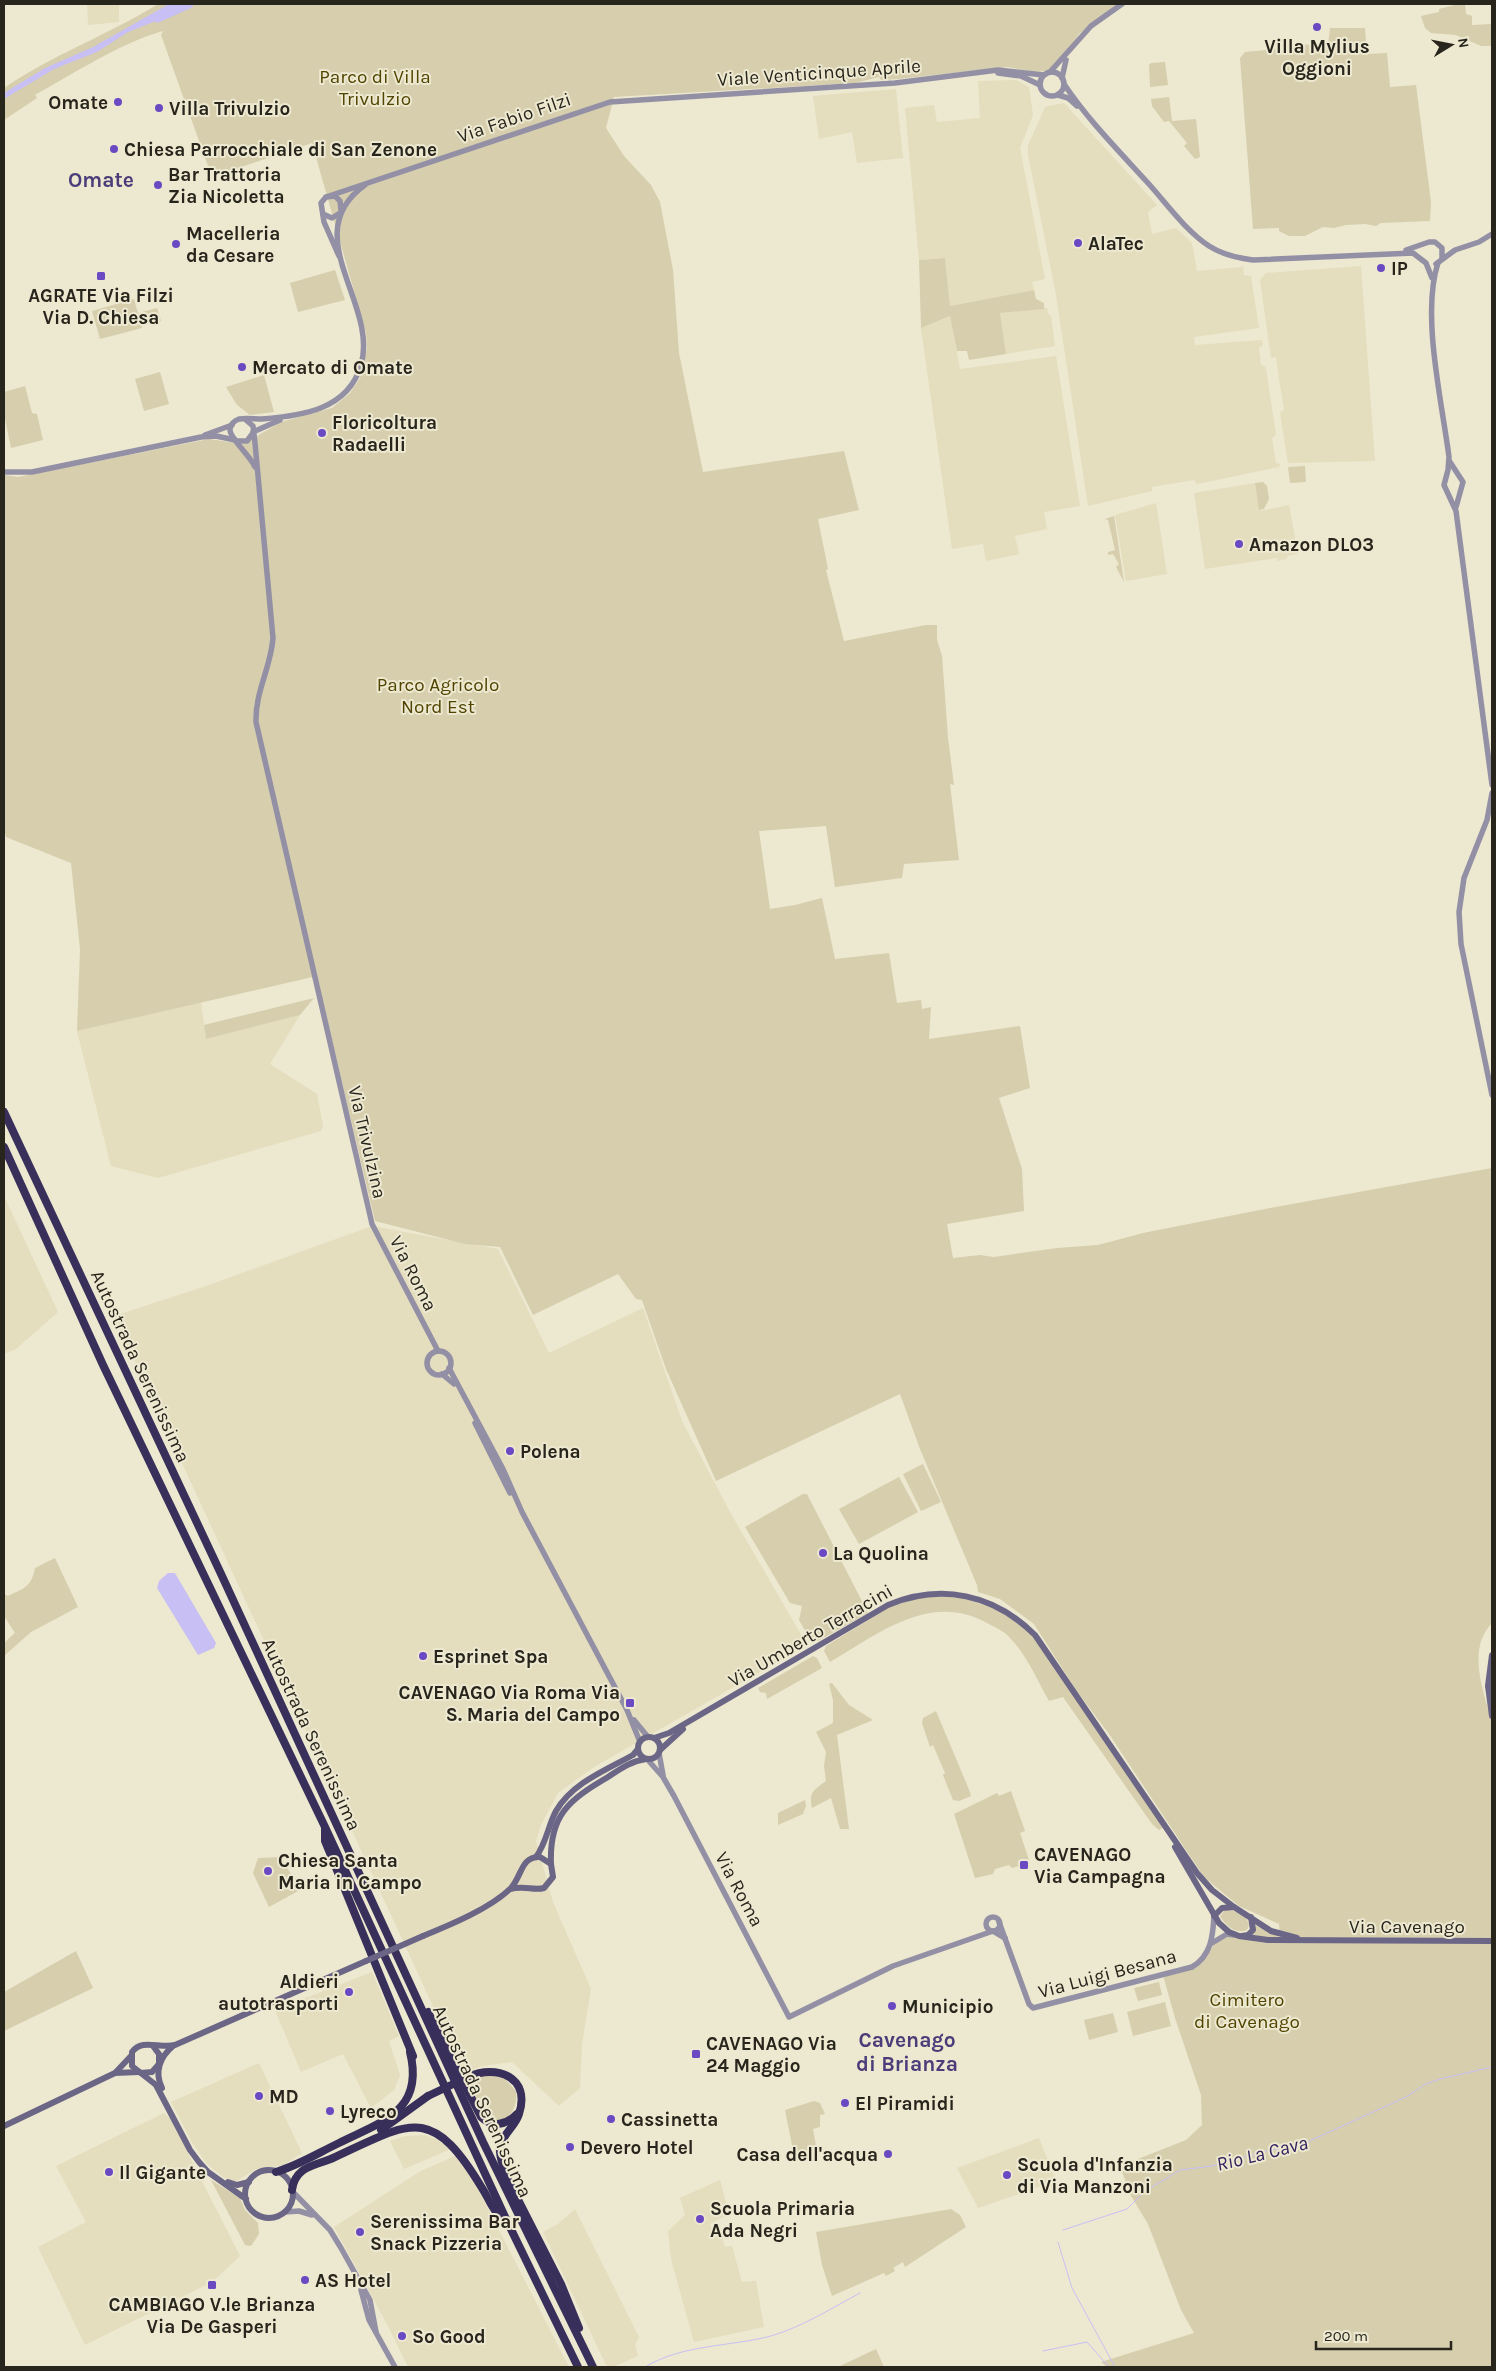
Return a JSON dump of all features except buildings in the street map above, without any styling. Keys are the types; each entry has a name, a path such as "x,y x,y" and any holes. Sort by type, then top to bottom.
{"highway":[{"name":"Autostrada Serenissima","path":"4,1112 483,2142 594,2367"},
{"name":"Autostrada Serenissima","path":"4,1147 103,1365 325,1827 506,2219 578,2367"},
{"path":"276,2172 300,2164 340,2142 375,2127 395,2114 404,2102 411,2086 413,2067 410,2051 413,2056 325,1841 325,1827"},
{"path":"401,1966 434,2022 479,2114 489,2122 502,2124 513,2118 520,2108"},
{"path":"345,2152 394,2122 428,2096 468,2077 487,2071 504,2074 513,2080 519,2089 520,2108 518,2118 503,2138 500,2149 501,2161 505,2174 562,2284 594,2367"},
{"path":"340,2142 394,2122"},
{"path":"292,2190 296,2176 302,2170 378,2136 400,2128 418,2127 443,2137 457,2149 497,2215 506,2219"}],"main road":[{"name":"Via Umberto Terracini","path":"651,1738 666,1735 888,1605 918,1595 945,1592 994,1604 1019,1619 1035,1635 1197,1873 1212,1890 1251,1918"},
{"path":"1492,1655 1488,1682 1492,1716"},
{"name":"Via Umberto Terracini","path":"659,1752 699,1716"},
{"path":"510,1889 528,1886 540,1889 548,1885 553,1877 551,1864 554,1832 566,1806 581,1793 622,1768 646,1759 653,1759 659,1752 659,1743 651,1738 639,1746 630,1756 584,1783 568,1796 557,1810 536,1857"},
{"path":"639,1746 640,1756 646,1759"},
{"name":"Via Umberto Terracini","path":"1162,1819 1214,1916 1223,1928 1236,1936"},
{"path":"4,2126 115,2073 138,2046 175,2045 424,1936 458,1921 510,1889 521,1875 525,1862 536,1857 544,1858 551,1864"},
{"path":"521,1875 528,1886"},
{"path":"1214,1916 1222,1908 1234,1906"},
{"path":"1236,1936 1252,1932 1254,1926 1251,1918"},
{"path":"1251,1918 1276,1933 1308,1940"},
{"path":"1236,1936 1268,1940 1308,1940"},
{"name":"Via Cavenago","path":"1308,1940 1492,1941"},
{"path":"151,2045 159,2054 160,2084 199,2158 212,2171 231,2184 248,2182 260,2173 276,2172 286,2179 292,2190 291,2203 284,2212 273,2218 262,2217 250,2209 246,2199 248,2182"},
{"path":"115,2073 152,2072 175,2045"},
{"path":"131,2056 132,2064 139,2072 156,2084 190,2150 199,2162 208,2172 246,2199"}],"street":[{"path":"1122,4 1091,26 1069,53 1047,74 1040,85 1046,95 1058,95 1068,98 1096,125 1190,230 1207,245 1225,254 1239,258 1265,260 1402,252 1416,254 1426,263 1432,279 1432,332 1449,457 1444,484 1456,512 1492,785"},
{"path":"1058,95 1062,91 1069,53"},
{"name":"Viale Venticinque Aprile","path":"662,97 852,86 1008,70 1047,74"},
{"name":"Viale Venticinque Aprile","path":"978,73 1016,75 1040,85"},
{"path":"1047,74 1057,73 1096,125"},
{"name":"Via Fabio Filzi","path":"326,197 596,105 628,99 662,97"},
{"name":"Via Fabio Filzi","path":"341,212 358,190 379,179"},
{"path":"201,437 232,425 238,419 287,417 310,412 335,402 349,389 360,369 364,354 364,340 342,262 337,235 341,212 339,199 332,196 326,197 320,204 334,246 342,262"},
{"path":"323,214 332,218 341,212"},
{"path":"1426,263 1440,261 1459,248 1479,242 1492,234"},
{"path":"1402,252 1432,241 1441,246 1459,248"},
{"path":"1421,257 1423,245"},
{"path":"1432,279 1443,252 1441,246"},
{"path":"4,472 32,472 201,437 216,436 236,441 247,441 253,432 287,417"},
{"path":"246,420 252,425 253,432"},
{"path":"232,425 230,433 244,450 257,472"},
{"name":"Via Trivulzina","path":"253,432 273,638 271,654 256,702 256,722 372,1224"},
{"path":"244,450 256,455"},
{"path":"1449,457 1463,482 1456,512"},
{"path":"1446,478 1451,475 1458,476"},
{"path":"1447,491 1454,493 1460,491"},
{"path":"1492,793 1488,820 1466,870 1459,912 1461,944 1492,1095"},
{"name":"Via Roma","path":"372,1224 438,1351"},
{"name":"Via Roma","path":"429,1336 431,1354"},
{"path":"442,1374 449,1368 451,1362 448,1356 438,1351 431,1354 428,1362 429,1368 433,1373 442,1374 454,1383 627,1710 639,1746"},
{"path":"449,1368 488,1440 522,1512"},
{"path":"478,1430 488,1440"},
{"path":"627,1710 651,1738"},
{"name":"Via Roma","path":"659,1752 663,1777"},
{"name":"Via Roma","path":"646,1759 663,1777 740,1920 789,2017 893,1966 980,1936"},
{"path":"1212,1943 1214,1916"},
{"path":"994,1917 999,1922 1005,1938 987,1927 988,1920 994,1917"},
{"path":"980,1936 999,1927 999,1922"},
{"path":"980,1936 984,1929"},
{"path":"1212,1943 1227,1934 1236,1936"},
{"name":"Via Luigi Besana","path":"1005,1938 1031,2008 1192,1967 1203,1957 1212,1943"},
{"path":"292,2190 314,2216 330,2230 370,2300 376,2332"},
{"path":"284,2212 299,2210 314,2216"},
{"path":"361,2287 369,2320 395,2367"}],"shaded area":[{"path":"87,4 119,4 119,22 88,25"},
{"path":"169,4 187,4 166,17 128,32 97,52 54,69 4,99 4,93 45,68 93,47"},
{"path":"1016,80 1029,87 1033,115 1020,148 1045,279 1032,282 1034,290 950,306 945,258 919,260 905,108 934,105 937,122 980,118 978,81"},
{"path":"896,89 903,158 857,163 852,132 819,139 813,96"},
{"path":"1064,103 1157,205 1148,212 1152,234 1176,228 1192,243 1197,271 1243,267 1244,275 1251,276 1259,328 1194,337 1195,345 1262,340 1263,345 1259,348 1261,365 1265,366 1266,369 1276,435 1272,438 1276,463 1280,464 1279,467 1197,484 1194,480 1152,487 1152,491 1088,506 1056,295 1028,155 1028,145 1045,107"},
{"path":"1361,266 1375,461 1288,463 1280,413 1284,409 1276,357 1271,358 1260,280 1266,273"},
{"path":"1047,308 1048,314 1051,316 1055,346 1006,354 1000,313"},
{"path":"950,316 960,369 1056,356 1080,506 1044,512 1047,529 1015,536 1019,554 986,561 983,544 952,549 921,328"},
{"path":"1255,483 1260,511 1289,505 1298,554 1287,556 1287,559 1277,561 1277,558 1205,569 1194,493"},
{"path":"1156,503 1167,574 1126,581 1115,515"},
{"path":"201,1002 206,1039 300,1015 270,1064 317,1094 323,1126 321,1131 158,1178 111,1166 77,1031"},
{"path":"4,1196 58,1312 16,1349 4,1354"},
{"path":"372,1226 498,1249 549,1353 643,1308 682,1421 730,1512 807,1645 594,1767 558,1793 541,1825 536,1841 553,1902 591,1989 582,2044 580,2088 559,2106 512,2062 482,2066 464,2073 114,1316 206,1286"},
{"path":"168,1573 175,1573 216,1643 214,1648 198,1655 157,1588 159,1581"},
{"path":"372,1972 399,2036 389,2041 400,2075 394,2090 371,2108 343,2054 301,2072 275,2010"},
{"path":"259,2063 302,2153 284,2165 256,2169 235,2182 223,2177 207,2164 193,2144 171,2102"},
{"path":"164,2113 170,2118 240,2256 212,2282 85,2345 38,2247 86,2222 56,2166"},
{"path":"424,2135 436,2139 451,2149 404,2169 390,2141 406,2136"},
{"name":"Scuola d'Infanzia di Via Manzoni","path":"1039,2138 1056,2181 978,2208 957,2168"},
{"path":"457,2155 479,2191 569,2367 408,2367 334,2227 419,2172"},
{"path":"720,2180 729,2214 710,2224 715,2236 721,2234 725,2247 732,2246 742,2282 756,2281 764,2327 694,2342 671,2259 668,2231 685,2215 680,2198"},
{"path":"575,2209 639,2337 635,2344 638,2356 613,2367 607,2367 543,2232 558,2224"}],"green space":[{"name":"Parco Agricolo Nord Est","path":"158,4 1118,4 1079,34 1059,63 1047,71 1033,72 1008,67 898,79 881,80 879,77 855,83 614,97 606,128 624,156 651,185 660,202 673,270 679,353 703,472 844,451 859,510 818,519 828,569 826,570 844,641 926,625 937,625 937,640 942,656 948,738 954,785 950,784 959,860 904,864 902,878 835,887 826,826 759,831 770,909 822,898 835,959 889,953 897,1003 921,1000 922,1009 931,1007 929,1039 1020,1026 1030,1088 999,1098 1022,1169 1024,1211 947,1224 953,1258 980,1255 994,1257 1057,1248 1098,1245 1143,1233 1270,1208 1492,1168 1492,1623 1484,1634 1478,1658 1482,1685 1492,1723 1492,2367 1107,2367 1101,2362 1194,2333 1181,2310 1148,2224 1131,2196 1120,2166 1186,2140 1202,2125 1201,2095 1175,2018 1163,1975 1198,1965 1216,1942 1227,1937 1251,1936 1255,1925 1280,1937 1279,1924 1239,1906 1204,1877 1109,1734 1076,1690 1034,1624 1000,1599 978,1592 977,1585 920,1449 900,1394 716,1481 666,1369 642,1300 636,1299 618,1274 533,1315 500,1247 465,1244 375,1221 317,976 77,1031 80,949 71,863 6,837 4,828 4,475 18,477 209,439 243,444 281,422 332,408 350,393 360,378 367,348 366,333 312,143 212,177 161,35 163,31 132,42 81,69 35,95 37,98 4,120 4,88 41,65 120,26"},
{"path":"1465,4 1466,14 1472,16 1472,25 1491,24 1492,46 1481,46 1456,35 1431,33 1425,28 1421,16 1439,12 1439,9"},
{"path":"1330,28 1365,28 1367,54 1387,53 1390,87 1416,85 1431,202 1430,221 1381,223 1376,226 1365,224 1334,228 1323,227 1305,236 1289,236 1279,231 1279,228 1253,229 1240,58 1245,52 1290,48 1296,44 1328,46"},
{"path":"1165,62 1168,85 1150,87 1149,65 1151,63"},
{"path":"1169,97 1172,121 1196,119 1200,157 1195,159 1184,146 1187,143 1169,121 1164,122 1152,106 1151,99"},
{"path":"945,258 950,306 1034,290 1036,299 1044,303 1044,309 1000,313 1006,354 969,360 967,351 957,351 950,316 921,328 919,260"},
{"path":"335,270 345,300 298,312 290,283"},
{"path":"134,299 138,313 157,308 161,321 142,326 140,321 142,328 100,339 92,311"},
{"path":"160,372 169,404 144,411 135,379"},
{"path":"264,375 274,412 250,415 237,405 226,387"},
{"path":"25,386 32,413 37,414 43,440 11,448 4,414 4,392"},
{"path":"1305,466 1306,482 1290,483 1288,467"},
{"path":"1263,482 1267,486 1269,499 1264,509 1259,510 1255,483"},
{"path":"1114,516 1124,582 1116,567 1119,564 1113,554 1108,555 1108,552 1115,550 1108,520 1105,519"},
{"path":"314,998 300,1015 206,1039 204,1025"},
{"path":"923,1464 941,1502 921,1511 903,1474"},
{"path":"899,1477 918,1512 859,1544 839,1509"},
{"path":"803,1494 807,1494 868,1613 818,1641 810,1639 799,1620 802,1606 790,1603 745,1527"},
{"path":"55,1558 78,1607 31,1632 4,1656 4,1643 15,1633 4,1616 4,1594 8,1596 23,1589 29,1584 35,1568"},
{"path":"956,1596 1003,1611 1033,1636 1164,1827 1159,1830 1152,1824 1063,1697 1049,1701 1015,1644 1004,1633 987,1623 966,1614 945,1612 925,1614 905,1620 886,1629 830,1662 824,1651 826,1646 890,1607 919,1597"},
{"path":"813,1656 817,1658 822,1668 767,1699 766,1693 760,1692 758,1688"},
{"path":"832,1683 849,1705 873,1720 837,1735 849,1829 840,1829 831,1798 812,1808 811,1803 813,1791 826,1781 824,1766 826,1752 816,1732 833,1723 833,1700 829,1684"},
{"path":"936,1711 970,1792 971,1796 959,1801 953,1800 943,1775 945,1773 933,1745 930,1747 922,1723 923,1718"},
{"path":"1011,1791 1025,1831 1020,1833 1030,1863 1012,1868 1009,1865 995,1869 993,1874 975,1878 954,1814 997,1793 999,1796"},
{"path":"805,1800 806,1806 803,1814 778,1825 778,1813"},
{"path":"281,1857 300,1890 269,1907 253,1873 258,1858"},
{"path":"1225,1910 1236,1912 1246,1918 1249,1925 1247,1930 1239,1931 1228,1926 1220,1916"},
{"path":"76,1951 93,1988 4,2031 4,1992"},
{"path":"1159,1982 1162,1995 1138,2001 1134,1988"},
{"path":"1165,2002 1171,2026 1133,2036 1127,2012"},
{"path":"1113,2013 1118,2032 1089,2040 1084,2020"},
{"path":"487,2074 504,2078 516,2091 515,2106 508,2117 503,2120 491,2120 481,2112 467,2083"},
{"path":"814,2101 820,2103 825,2114 820,2115 820,2127 813,2129 817,2151 794,2155 785,2110"},
{"path":"211,2180 240,2198 245,2210 258,2223 259,2234 251,2246 245,2245"},
{"path":"951,2209 960,2215 966,2227 905,2267 903,2262 893,2268 895,2271 886,2276 884,2273 832,2296 822,2265 816,2232"},
{"path":"876,2349 884,2367 838,2367"}],"waterway":[{"path":"158,18 189,4"},
{"name":"Rio La Cava","path":"1063,2230 1127,2209 1145,2191 1180,2170 1212,2166 1274,2149 1284,2151 1297,2149 1303,2144 1406,2097 1426,2084 1492,2067"},
{"name":"Rio La Cava","path":"1058,2242 1072,2288 1115,2367"},
{"name":"Rio La Cava","path":"645,2367 675,2354 690,2350 755,2340 783,2332 817,2317 860,2293"},
{"path":"1043,2351 1087,2342 1109,2367"}],"place":[{"name":"Villa Mylius Oggioni","path":"1317,27"},
{"name":"Omate","path":"118,102"},
{"name":"Villa Trivulzio","path":"159,108"},
{"name":"Chiesa Parrocchiale di San Zenone","path":"114,149"},
{"name":"Bar Trattoria Zia Nicoletta","path":"158,185"},
{"name":"AlaTec","path":"1078,243"},
{"name":"Macelleria da Cesare","path":"176,244"},
{"name":"IP","path":"1381,268"},
{"name":"AGRATE Via Filzi Via D. Chiesa","path":"101,276"},
{"name":"Mercato di Omate","path":"242,367"},
{"name":"Floricoltura Radaelli","path":"322,433"},
{"name":"Amazon DLO3","path":"1239,544"},
{"name":"Polena","path":"510,1451"},
{"name":"La Quolina","path":"823,1553"},
{"name":"Esprinet Spa","path":"423,1656"},
{"name":"CAVENAGO Via Roma Via S. Maria del Campo","path":"630,1703"},
{"name":"CAVENAGO Via Campagna","path":"1024,1865"},
{"name":"Chiesa Santa Maria in Campo","path":"268,1871"},
{"name":"Aldieri autotrasporti","path":"349,1992"},
{"name":"Municipio","path":"892,2006"},
{"name":"CAVENAGO Via 24 Maggio","path":"696,2054"},
{"name":"MD","path":"259,2096"},
{"name":"El Piramidi","path":"845,2103"},
{"name":"Lyreco","path":"330,2111"},
{"name":"Cassinetta","path":"611,2119"},
{"name":"Devero Hotel","path":"570,2147"},
{"name":"Casa dell'acqua","path":"888,2154"},
{"name":"Il Gigante","path":"109,2172"},
{"name":"Scuola d'Infanzia di Via Manzoni","path":"1007,2175"},
{"name":"Scuola Primaria Ada Negri","path":"700,2219"},
{"name":"Serenissima Bar Snack Pizzeria","path":"360,2232"},
{"name":"AS Hotel","path":"305,2280"},
{"name":"CAMBIAGO V.le Brianza Via De Gasperi","path":"212,2285"},
{"name":"So Good","path":"402,2336"}],"district":[{"name":"Omate","path":"101,180"},
{"name":"Cavenago di Brianza","path":"907,2052"}],"park label":[{"name":"Parco di Villa Trivulzio","path":"375,87"},
{"name":"Cimitero di Cavenago","path":"1247,2010"}]}
